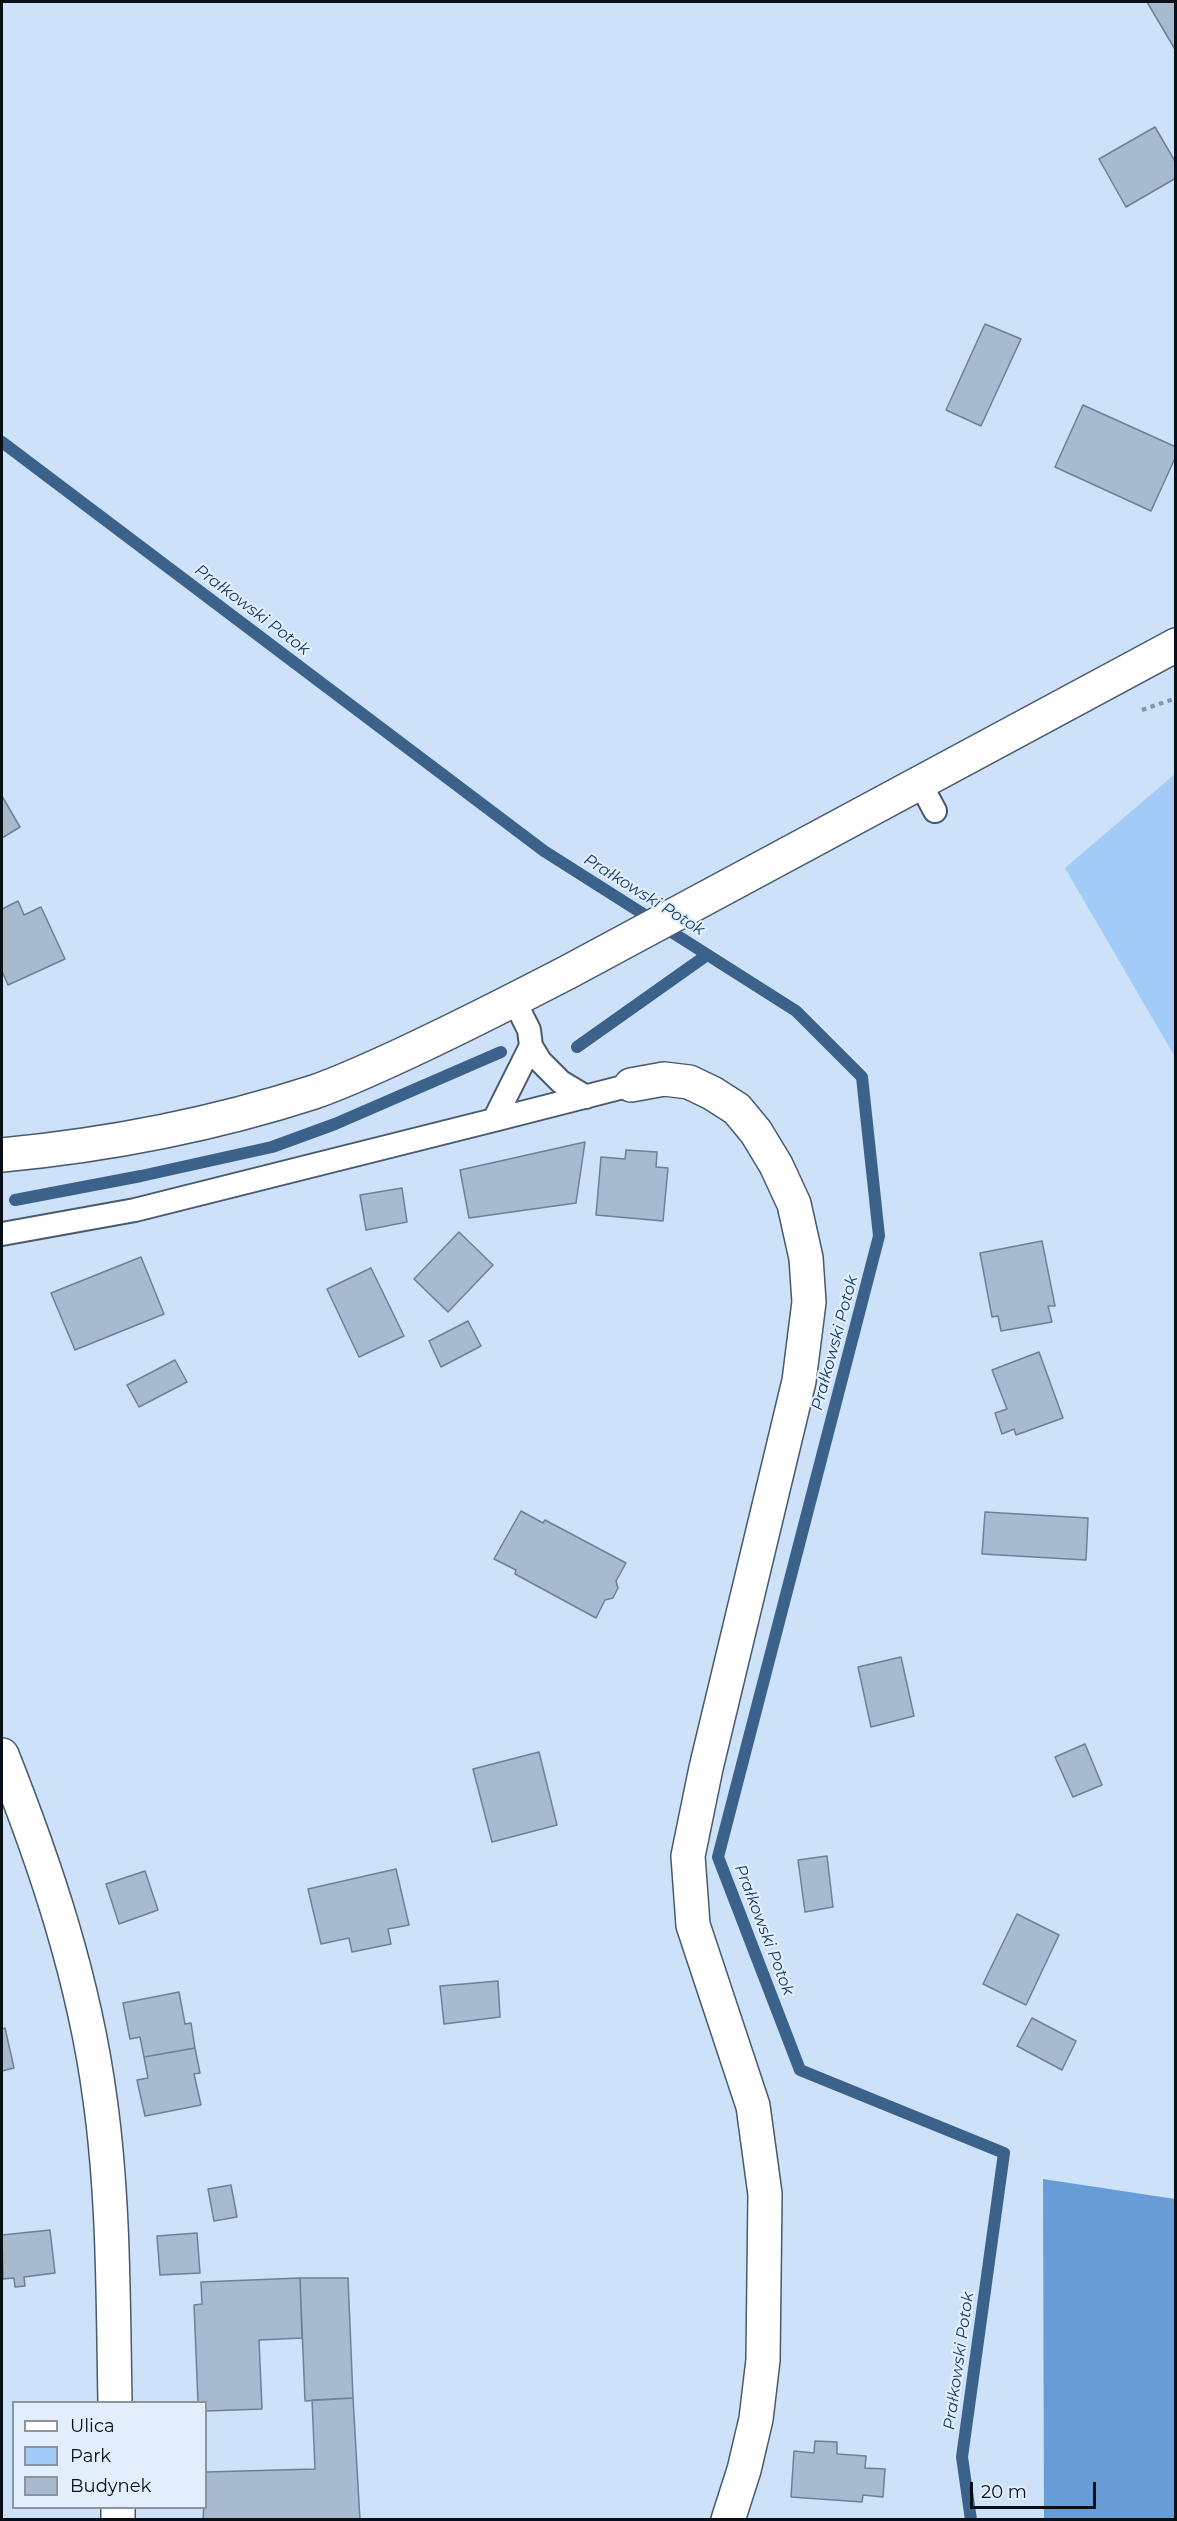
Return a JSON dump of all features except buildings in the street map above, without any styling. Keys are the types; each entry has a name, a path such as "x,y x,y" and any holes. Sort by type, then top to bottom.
{"street":[{"path":"2,1155 72,1149 164,1132 315,1091 383,1064 570,971 735,881 928,797 1176,645"},
{"path":"631,1085 663,1079 689,1082 737,1109 756,1132 776,1165 794,1204 801,1230 809,1302 799,1381 706,1768 688,1856 693,1925 753,2106 765,2194 762,2372 756,2419 744,2470 728,2520"},
{"path":"2,1755 35,1838 60,1914 76,1971 100,2098 110,2199 115,2401"}],"lane":[{"path":"514,1000 529,1030 531,1046 550,1073 586,1097"},
{"path":"494,1119 531,1046"},
{"path":"2,1234 135,1210 631,1085"}],"green space":[{"path":"1175,774 1175,1057 1065,868"}],"shaded area":[{"path":"1043,2179 1175,2199 1175,2519 1044,2519"}],"waterway":[{"name":"Prałkowski Potok","path":"2,442 544,851 796,1011 862,1077 879,1236 718,1857 800,2070 1004,2153 962,2457 971,2520"},
{"path":"577,1047 707,955"},
{"path":"15,1200 141,1176 272,1147 335,1124 501,1052"}]}
